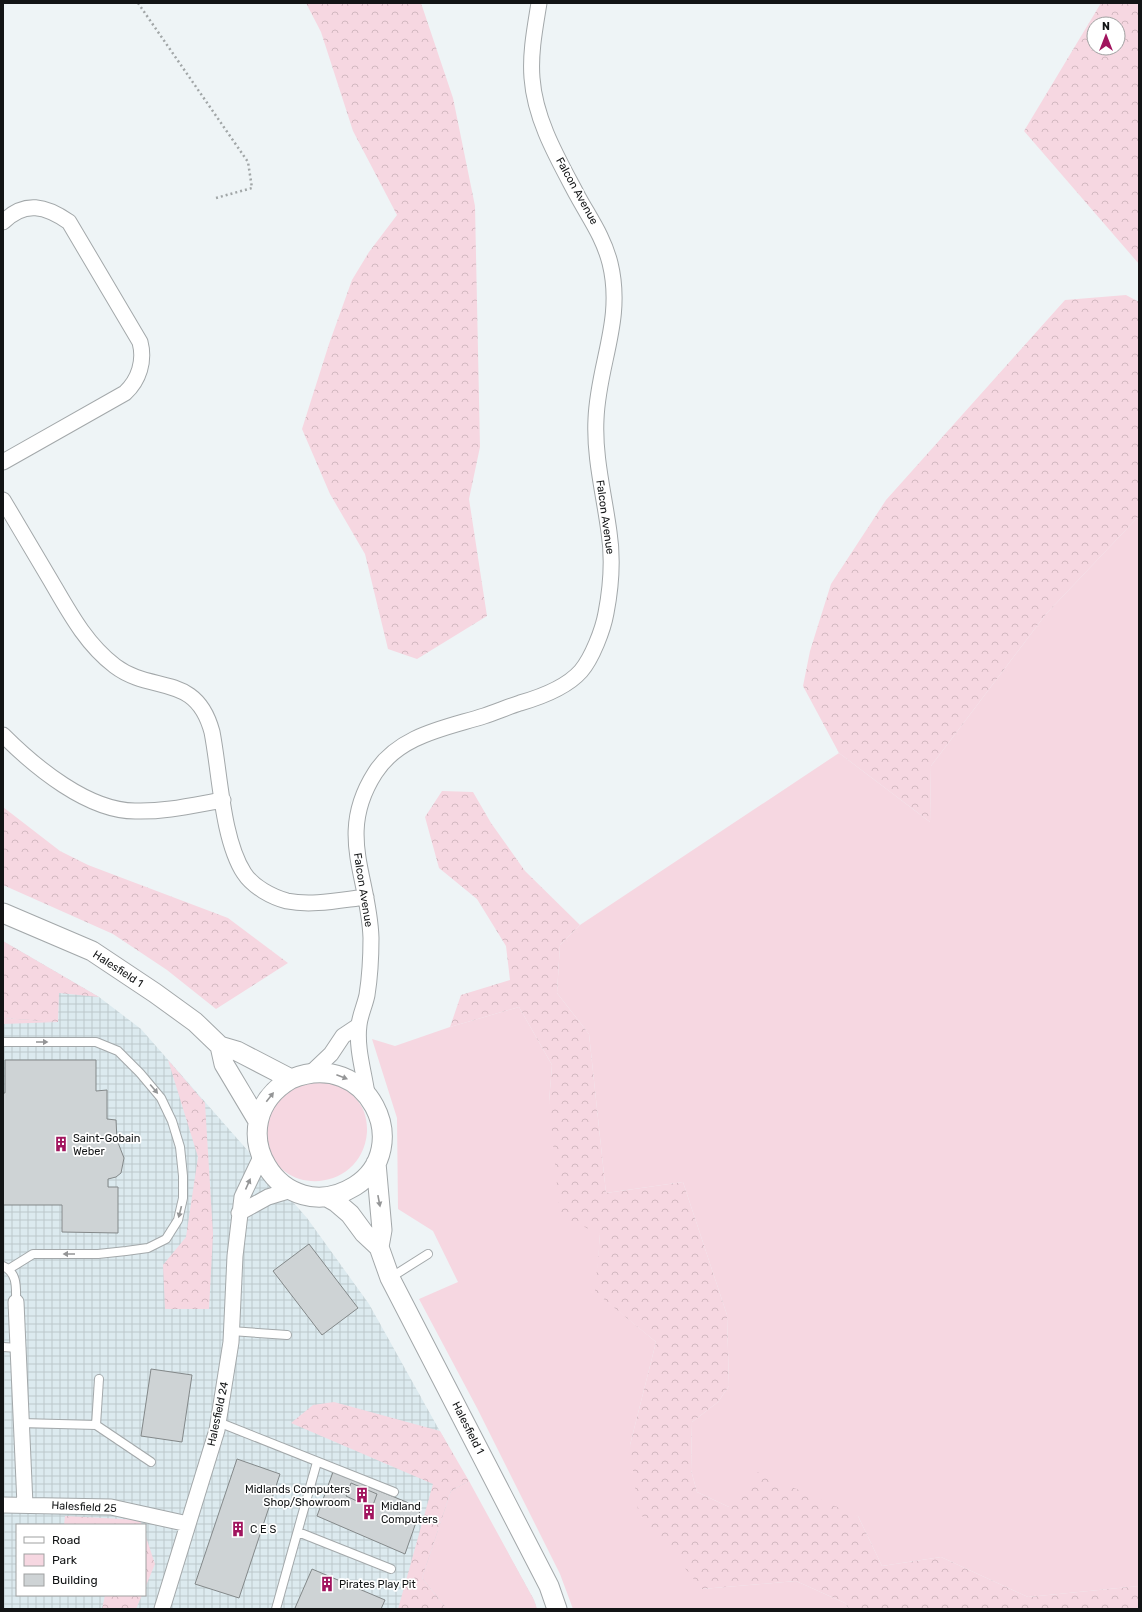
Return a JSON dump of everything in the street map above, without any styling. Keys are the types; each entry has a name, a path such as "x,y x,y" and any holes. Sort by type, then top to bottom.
{"street":[{"name":"Falcon Avenue","path":"367,1094 359,1052 358,1026 366,997 370,962 370,920 357,855 358,812 368,786 383,762 394,752 420,736 531,700 566,684 581,671 588,661 606,616 610,587 611,546 596,455 596,418 601,376 613,326 613,281 607,252 599,232 583,206 552,146 533,91 531,75 532,47 539,3"},
{"path":"3,222 16,212 25,209 40,208 52,211 69,222 140,342 143,359 141,368 132,386 125,393 3,462"},
{"path":"3,500 76,624 94,647 115,666 129,674 176,688 194,699 201,707 208,718 212,732 226,818 237,859 245,874 258,887 287,901 310,903 366,897"},
{"path":"3,736 34,765 66,787 104,805 134,811 154,811 223,800"},
{"name":"Halesfield 1","path":"3,913 92,951 156,993 195,1022 220,1046 237,1051 291,1079"},
{"path":"311,1073 331,1054 343,1036 358,1026"},
{"path":"220,1046 224,1064 258,1121"},
{"path":"321,1072 341,1076 359,1086 367,1094 378,1112 382,1132 376,1162 370,1172 355,1186 327,1197 308,1196 283,1186 270,1173 261,1157 257,1140 258,1121 270,1096 291,1079 311,1073 321,1072"},
{"name":"Halesfield 24","path":"162,1609 218,1422 231,1342 234,1256 239,1213 242,1198 261,1157"},
{"path":"376,1162 378,1202 381,1209 382,1230 378,1247"},
{"path":"239,1213 268,1197 292,1190"},
{"name":"Halesfield 1","path":"327,1197 336,1202 350,1214 364,1233 378,1247 390,1278 549,1586 556,1609"},
{"path":"16,1302 10,1347 21,1423 25,1505"},
{"name":"Halesfield 25","path":"3,1505 111,1507 188,1524"}],"lane":[{"path":"3,1042 96,1042 118,1051 140,1073 161,1098 172,1120 180,1147 183,1176 183,1198 178,1220 166,1239 148,1248 126,1252 98,1254 33,1254 6,1268 16,1281 16,1302"},
{"path":"390,1278 428,1254"},
{"path":"231,1331 287,1335"},
{"path":"96,1425 99,1379"},
{"path":"218,1422 394,1492"},
{"path":"21,1423 96,1425 152,1462"},
{"path":"276,1609 317,1462"},
{"path":"298,1532 391,1569"}],"path":[{"path":"138,3 248,162 252,188 216,198"}],"shaded area":[{"path":"3,941 99,997 141,1029 307,1218 369,1304 534,1600 537,1609 3,1609"}],"green space":[{"path":"306,3 421,3 453,98 475,206 480,447 469,499 487,616 417,659 388,649 365,554 330,494 302,429 329,344 352,280 369,252 397,215 353,131 321,32"},
{"path":"1101,3 1139,3 1139,264 1024,131 1086,28 1086,56 1126,56 1126,16 1093,16"},
{"path":"1126,295 1139,302 1139,516 1046,614 931,766 930,822 839,753 803,686 810,651 831,584 886,500 1065,300"},
{"path":"1139,516 1139,1586 1028,1597 941,1557 882,1566 858,1516 729,1507 697,1492 691,1470 692,1422 718,1402 729,1386 727,1315 683,1182 606,1193 589,1034 557,993 560,945 580,925 839,753 930,822 931,766 1046,614"},
{"path":"442,791 473,792 491,823 525,871 580,925 560,945 557,993 589,1034 606,1193 683,1182 727,1315 729,1386 718,1402 692,1422 691,1470 697,1492 729,1507 758,1472 858,1516 882,1566 941,1557 1028,1597 1139,1586 1139,1609 849,1609 845,1603 796,1581 702,1589 638,1511 630,1445 656,1342 595,1292 600,1234 560,1216 549,1102 552,1065 519,1007 450,1027 461,995 510,980 506,946 477,899 439,868 425,817"},
{"path":"3,807 60,851 88,865 228,918 288,963 216,1009 167,970 113,934 3,885"},
{"path":"3,941 99,997 59,993 58,1022 3,1018"},
{"path":"519,1007 552,1065 549,1102 600,1234 596,1292 656,1342 630,1445 702,1589 796,1581 845,1603 849,1609 573,1609 560,1574 477,1408 419,1299 458,1282 433,1231 398,1209 397,1118 372,1039 395,1046 450,1027"},
{"path":"3,1018 58,1022 3,1024"},
{"path":"168,1060 205,1103 213,1234 209,1309 165,1309 163,1265 186,1237 198,1157"},
{"path":"331,1080 352,1094 362,1106 367,1122 367,1132 362,1151 352,1166 338,1176 321,1181 304,1180 288,1174 275,1162 265,1141 266,1114 273,1103 291,1084"},
{"path":"334,1402 440,1431 469,1481 451,1491 422,1578 447,1609 398,1609 433,1484 291,1423 313,1405"},
{"path":"469,1481 534,1600 537,1609 447,1609 422,1578 451,1491"},
{"path":"65,1516 140,1520 142,1524 64,1524"},
{"path":"146,1537 155,1564 146,1586"},
{"path":"105,1596 142,1596 136,1609 102,1609"}],"building":[{"name":"Saint-Gobain Weber","path":"5,1060 96,1060 96,1091 107,1090 107,1119 116,1120 117,1140 124,1158 121,1173 116,1177 108,1179 108,1187 118,1187 118,1233 62,1232 62,1205 3,1205 3,1093 5,1093"},
{"path":"309,1244 358,1308 322,1335 273,1271"},
{"path":"151,1369 192,1375 182,1442 141,1436"},
{"name":"C E S","path":"237,1459 280,1474 239,1598 195,1584"},
{"name":"Midland Computers","path":"333,1472 421,1508 405,1554 317,1516"},
{"name":"Midlands Computers Shop/Showroom","path":"351,1483 377,1494 372,1508 346,1496"},
{"name":"Pirates Play Pit","path":"312,1569 385,1600 381,1609 295,1608"}],"place":[{"name":"Saint-Gobain Weber","path":"61,1144"},
{"name":"Midlands Computers Shop/Showroom","path":"362,1495"},
{"name":"Midland Computers","path":"369,1512"},
{"name":"C E S","path":"238,1529"},
{"name":"Pirates Play Pit","path":"327,1584"}]}
